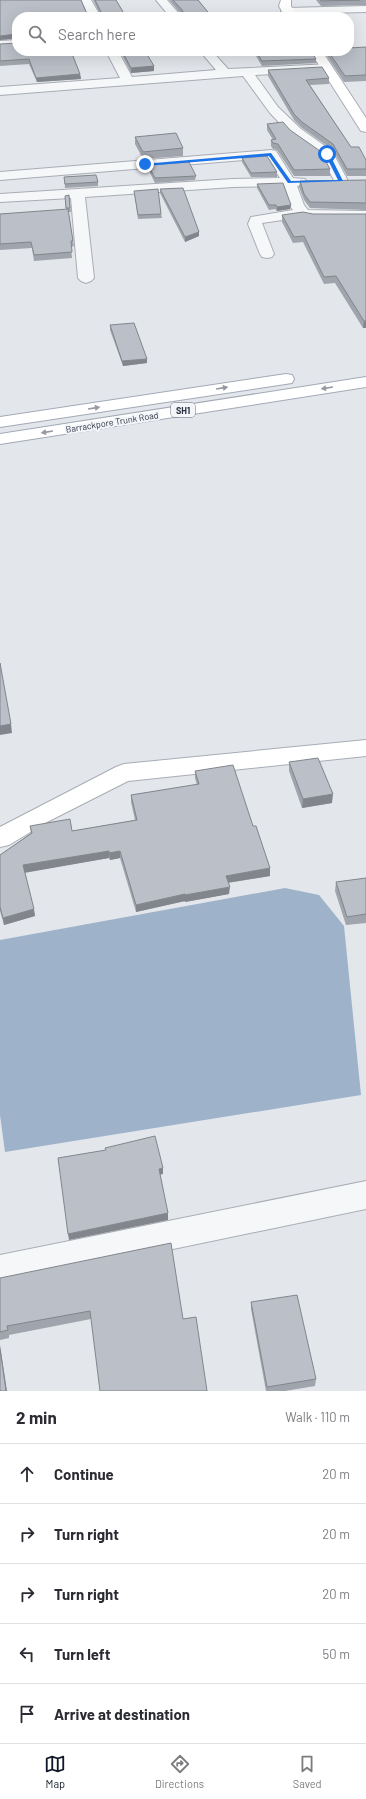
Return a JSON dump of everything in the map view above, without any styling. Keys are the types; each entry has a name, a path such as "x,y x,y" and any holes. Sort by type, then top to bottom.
{"main road":[{"path":"319,56 366,128"},
{"name":"Barrackpore Trunk Road","path":"0,422 366,367"},
{"name":"Barrackpore Trunk Road","path":"0,439 366,382"},
{"path":"0,838 39,816 124,773 366,748"}],"street":[{"path":"86,0 92,12"},
{"path":"162,0 172,12"},
{"path":"288,9 366,9"},
{"path":"0,44 12,43"},
{"path":"115,56 128,81"},
{"path":"210,56 225,73"},
{"path":"0,91 225,73 326,67"},
{"path":"247,72 274,110 296,132 327,154 347,181 326,181"},
{"path":"0,176 271,154 289,182 297,206 303,213"},
{"path":"0,198 233,183 312,182"},
{"path":"78,193 86,278"},
{"path":"267,254 255,224 256,220 303,213 313,215 366,215"},
{"path":"0,1270 366,1195"}],"water":[{"path":"285,888 319,895 344,926 361,1095 5,1152 0,1115 0,940"}],"building":[{"path":"0,0 81,0 86,12 12,12 12,35 0,36"},
{"path":"95,0 116,0 123,12 101,12"},
{"path":"173,0 198,0 208,12 183,12"},
{"path":"320,0 360,0 321,1"},
{"path":"12,43 12,56 73,56 80,74 36,78 29,59 0,61 0,44"},
{"path":"366,47 366,75 345,76 331,56 354,56 354,48"},
{"path":"125,56 148,56 154,66 131,68"},
{"path":"259,56 314,56 316,59 262,61"},
{"path":"322,67 329,78 306,80 351,147 359,147 366,160 366,169 347,169 333,144 302,122 294,114 268,70"},
{"path":"283,122 290,130 320,151 330,169 294,170 278,144 273,143 271,140 276,139 267,124"},
{"path":"176,133 183,148 143,152 135,137"},
{"path":"267,156 277,172 251,173 242,158"},
{"path":"189,162 196,176 155,178 148,165"},
{"path":"96,175 98,182 65,184 64,177"},
{"path":"366,180 366,203 310,202 304,194 300,181"},
{"path":"283,183 291,205 277,207 276,205 269,205 257,184"},
{"path":"183,188 199,232 185,237 160,189"},
{"path":"158,189 161,214 138,215 134,191"},
{"path":"69,195 70,208 66,208 65,196"},
{"path":"68,209 73,241 71,241 72,252 34,255 31,242 0,244 0,214"},
{"path":"303,212 313,214 366,214 366,321 364,321 336,276 324,277 304,236 294,237 282,215"},
{"path":"134,323 147,359 122,361 110,325"},
{"path":"0,663 11,724 0,726"},
{"path":"318,758 333,794 303,799 289,762"},
{"path":"233,765 253,826 256,826 270,868 226,876 230,887 185,894 136,905 120,851 109,853 109,851 23,865 34,909 3,918 0,907 0,855 32,833 30,826 70,819 72,831 137,820 131,795 199,784 195,771"},
{"path":"366,878 366,914 347,917 336,882"},
{"path":"155,1136 163,1168 159,1169 168,1213 68,1234 58,1158 106,1150 105,1148"},
{"path":"171,1243 183,1319 196,1317 207,1391 100,1391 90,1311 7,1326 8,1330 0,1332 0,1278"},
{"path":"297,1295 316,1379 267,1387 251,1302"},
{"path":"0,1349 6,1391 0,1391"}],"route":[{"path":"145,164 271,154 289,182 341,181 334,164 327,154"}]}
